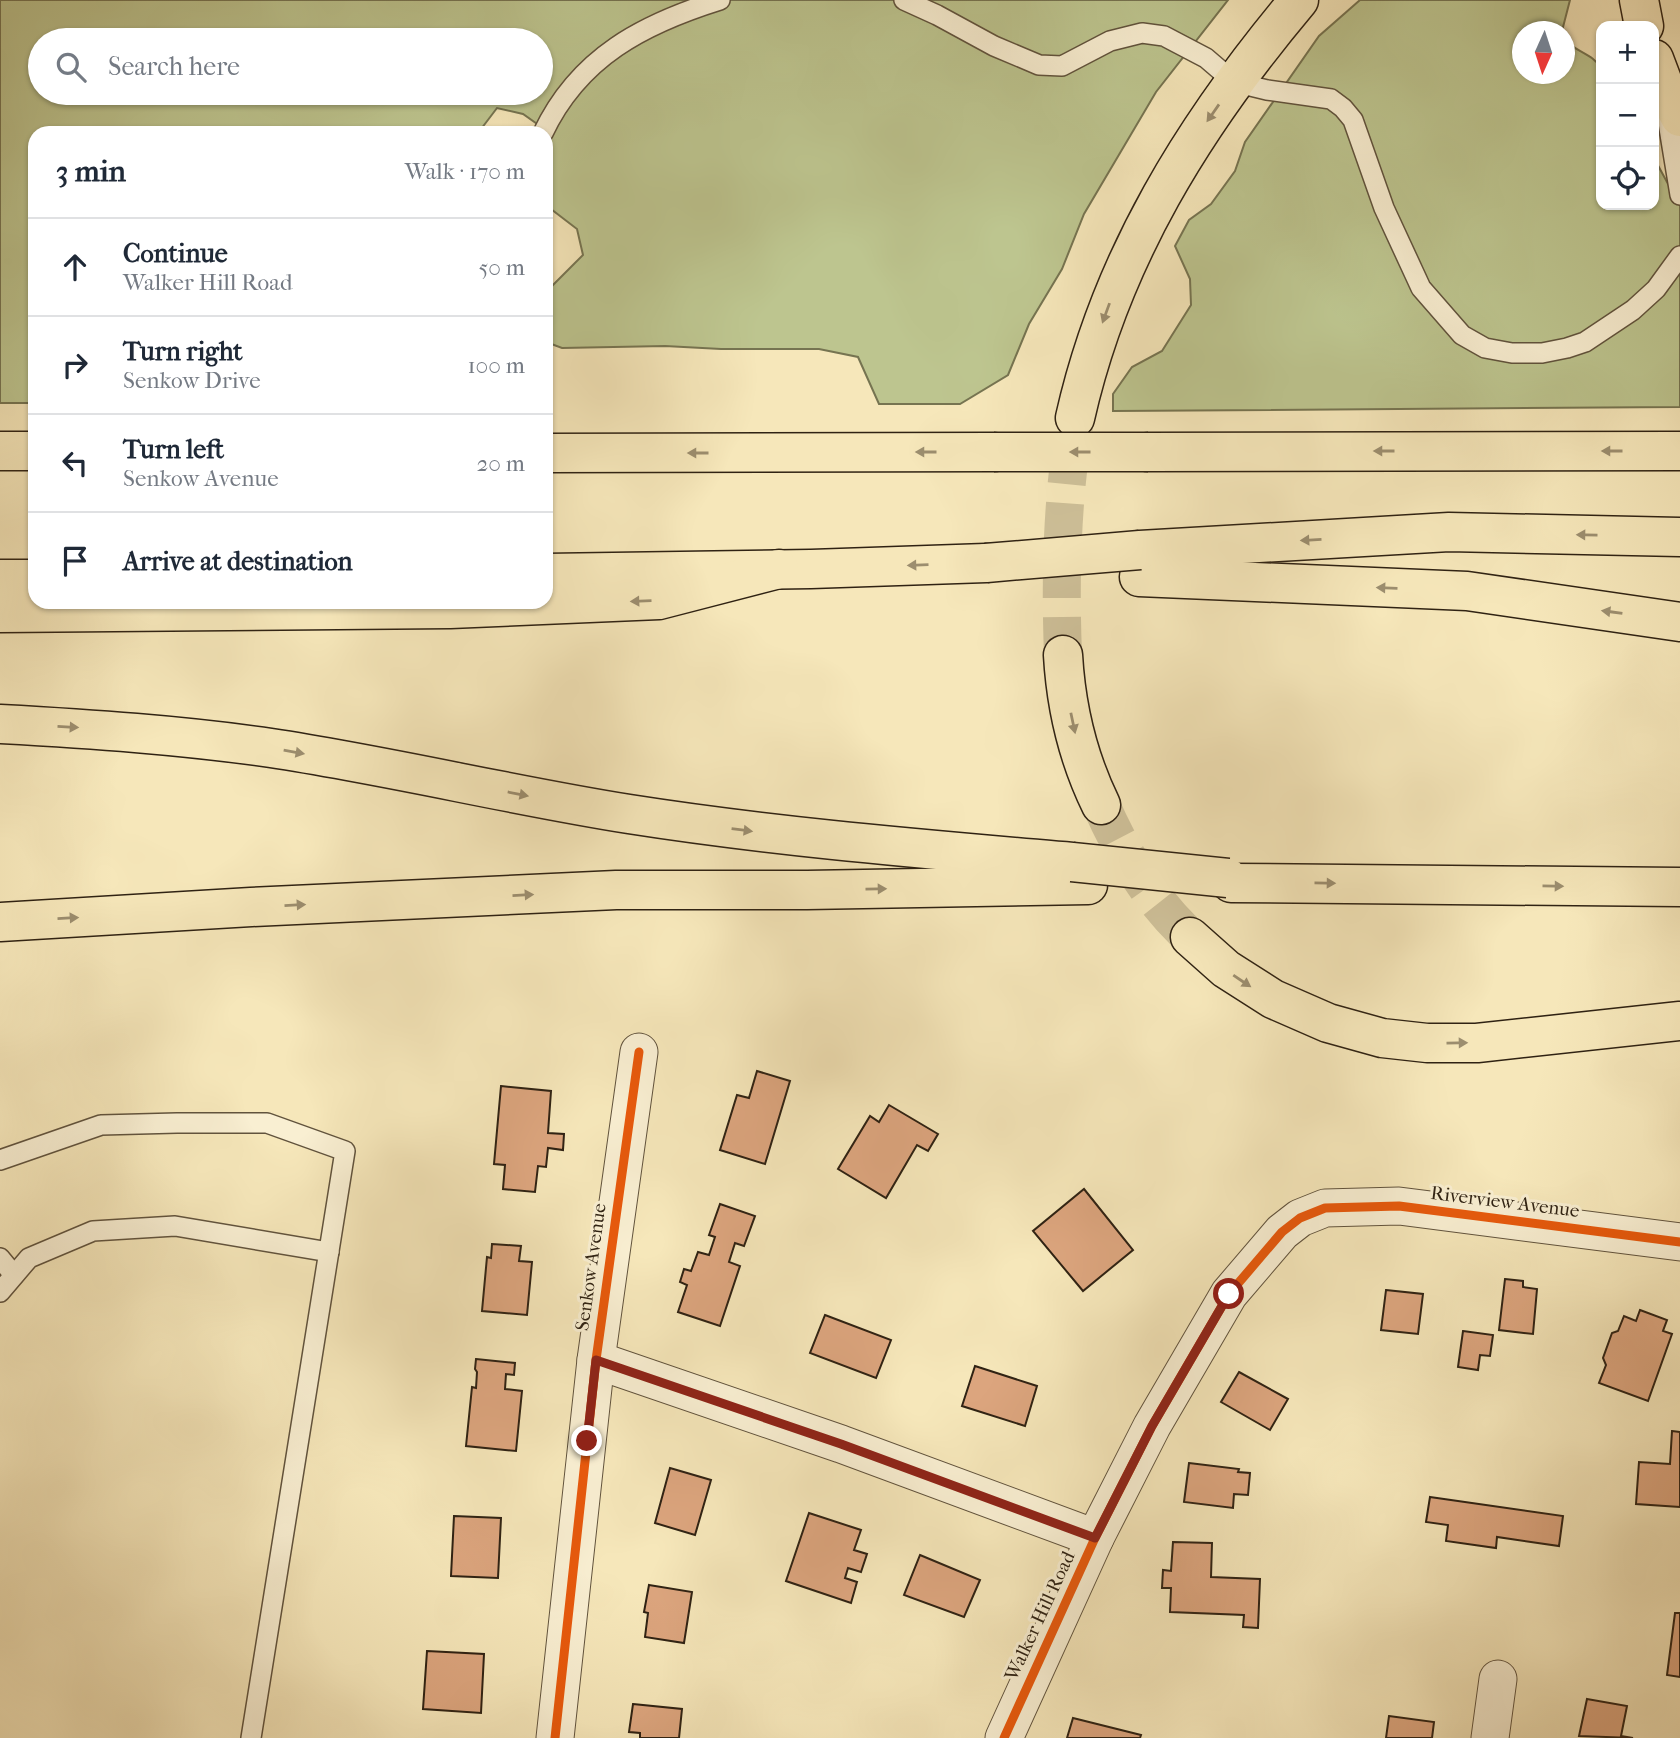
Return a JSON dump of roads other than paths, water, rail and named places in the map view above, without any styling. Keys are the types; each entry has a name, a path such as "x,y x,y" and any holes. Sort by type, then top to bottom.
{"highway":[{"path":"1075,418 1106,313 1140,231 1186,152 1234,82 1299,0"},
{"path":"1639,0 1643,21"},
{"path":"1659,71 1680,117"},
{"path":"0,451 28,451"},
{"path":"553,453 1680,451"},
{"path":"1140,564 1449,532 1680,537"},
{"path":"553,573 986,563 1030,559 1140,564 1467,591 1680,622"},
{"path":"553,605 659,600 779,569"},
{"path":"0,579 28,579"},
{"path":"0,613 450,609"},
{"path":"1063,655 1076,738 1101,805"},
{"path":"0,724 88,728 298,752 660,819 879,845 1080,874 1239,881 1680,887"},
{"path":"0,922 616,890 807,890 1080,874"},
{"path":"1191,936 1226,969 1273,999 1328,1023 1390,1039 1427,1043 1477,1043 1680,1021"}],"street":[{"name":"Senkow Avenue","path":"555,1738 596,1360 639,1052"},
{"name":"Riverview Avenue","path":"1325,1208 1399,1206 1680,1242"},
{"name":"Walker Hill Road","path":"1004,1738 1095,1538 1152,1426 1229,1294 1282,1232 1300,1218 1325,1208"},
{"path":"596,1360 841,1444 1095,1538"},
{"path":"1490,1738 1498,1679"}],"lane":[{"path":"547,126 568,89 613,49 635,34 720,0"},
{"path":"904,0 994,46 1039,65 1062,66 1110,41 1142,33 1164,36 1206,58 1234,82 1267,90 1331,99 1353,120 1384,208 1420,288 1462,335 1485,348 1512,353 1542,352 1585,342 1633,310 1656,289 1678,256"},
{"path":"1659,78 1680,195"},
{"path":"0,1160 101,1125 267,1123 345,1151 251,1738"},
{"path":"0,1292 29,1258 93,1231 176,1226 328,1252"},
{"path":"0,1258 14,1275"}],"tunnel":[{"path":"1063,655 1063,537 1075,420"},
{"path":"1101,805 1139,876 1163,908 1190,937"}]}
